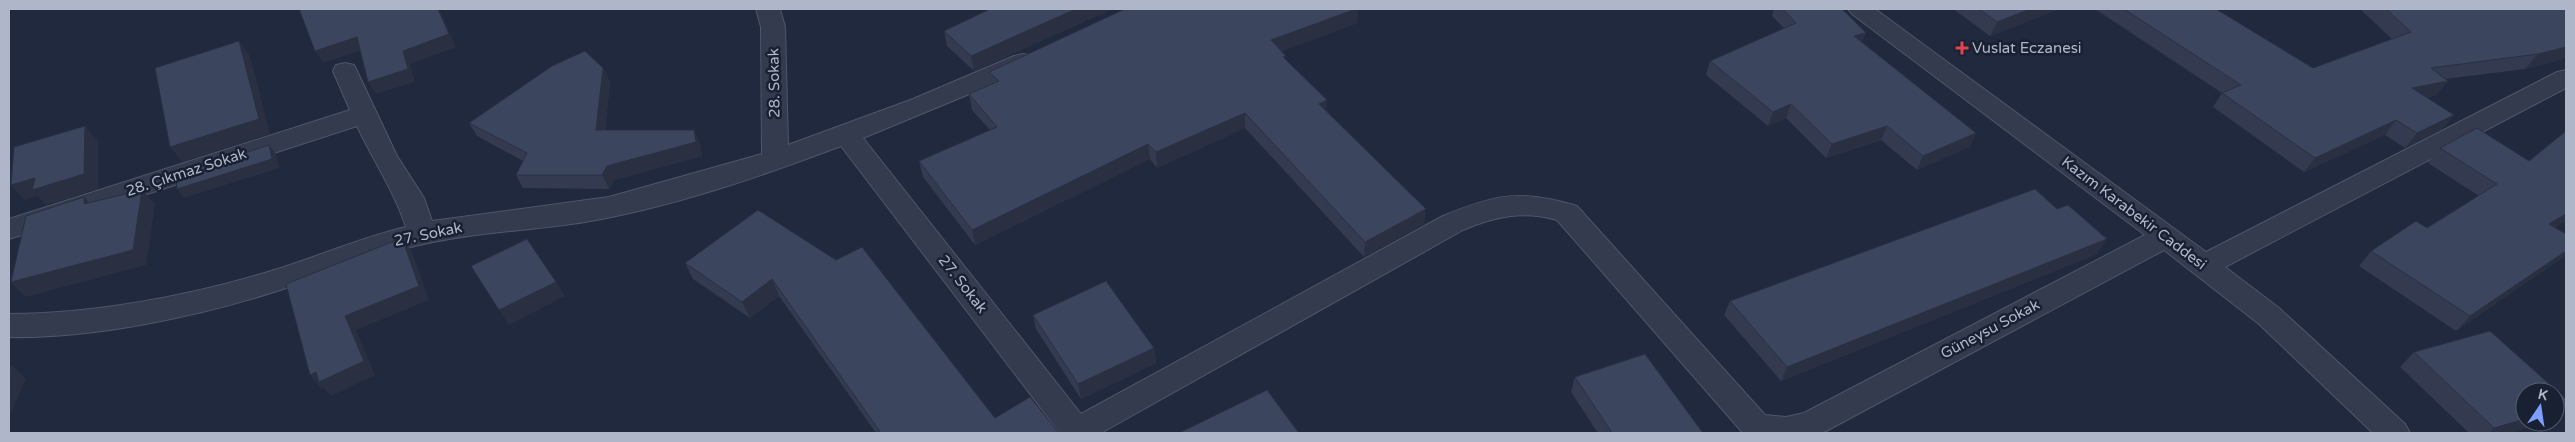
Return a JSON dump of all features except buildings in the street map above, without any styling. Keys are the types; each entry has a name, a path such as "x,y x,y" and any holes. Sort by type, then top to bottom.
{"street":[{"name":"28. Sokak","path":"768,9 773,27 775,159"},
{"name":"Kazım Karabekir Caddesi","path":"1860,9 2166,236 2269,316 2394,433"},
{"name":"27. Sokak","path":"9,326 34,327 88,322 182,304 284,278 374,246 422,233 496,221 554,217 609,206 702,182 847,135 930,103 1049,50"},
{"path":"345,71 363,116 385,158 410,198 422,233"},
{"path":"2204,265 2566,78"},
{"name":"28. Çıkmaz Sokak","path":"9,230 363,116"},
{"name":"27. Sokak","path":"847,135 1078,432"},
{"name":"Güneysu Sokak","path":"1078,432 1453,223 1484,210 1506,204 1529,203 1567,213 1756,426 1775,431 1797,430 1815,422 2166,236"}],"place":[{"name":"Vuslat Eczanesi","path":"1962,48"}]}
